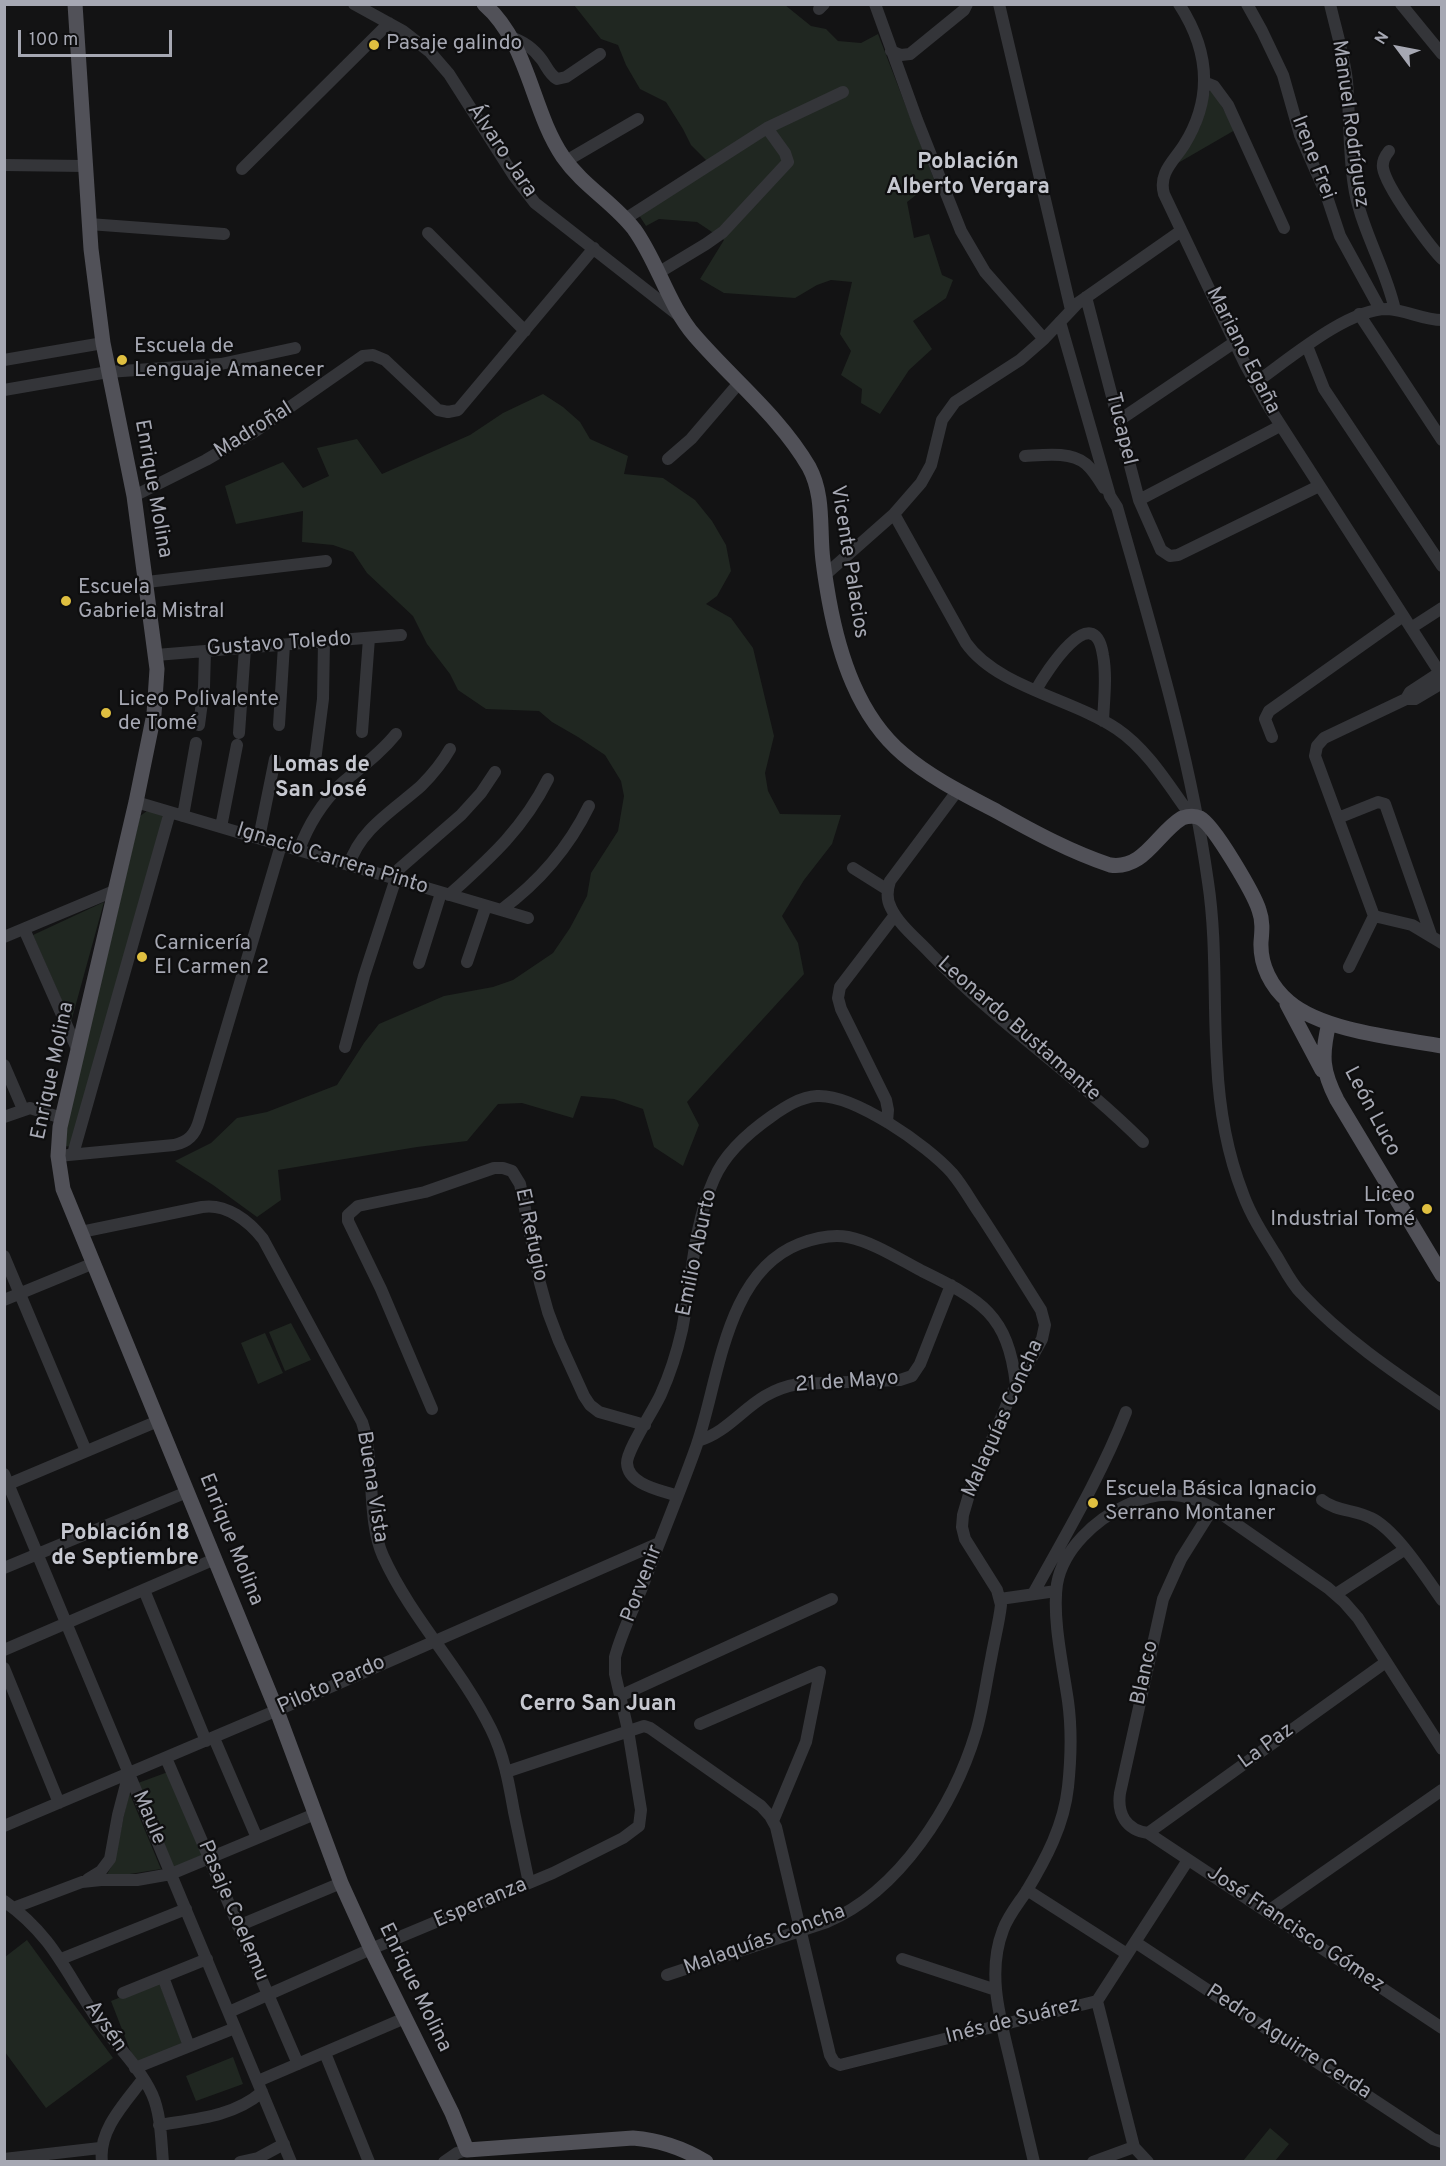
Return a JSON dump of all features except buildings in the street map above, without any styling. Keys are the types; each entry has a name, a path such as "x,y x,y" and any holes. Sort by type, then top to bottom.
{"main road":[{"name":"Enrique Molina","path":"75,4 89,224 103,343 134,496 156,654 155,705 136,802 62,1118 66,1155 63,1189 277,1711 341,1883 371,1949 453,2113 467,2150"},
{"name":"Vicente Palacios","path":"484,4 501,21 510,37 554,142 566,161 640,238 681,317 700,342 785,433 813,475 819,495 825,575 836,636 849,674 872,718 889,740 904,755 958,790 1055,842 1110,866 1121,866 1133,862 1152,847 1178,820 1194,816"},
{"path":"1194,816 1205,822 1215,834 1257,903 1262,926 1263,960 1270,979 1282,996 1325,1076"},
{"path":"1282,996 1305,1013 1329,1023 1442,1046"},
{"name":"León Luco","path":"1329,1023 1324,1054 1325,1076 1337,1100 1442,1275"},
{"path":"467,2150 633,2138 650,2139 677,2147 706,2162"}],"street":[{"name":"Álvaro Jara","path":"354,4 417,41 440,62 514,176 552,218 681,317"},
{"path":"875,4 954,216 968,246 985,272 1044,339"},
{"path":"999,4 1071,310"},
{"name":"Mariano Egaña","path":"1179,4 1198,39 1204,82 1200,110 1194,126 1185,144 1166,170 1162,181 1164,194 1234,342 1280,426 1441,677"},
{"name":"Irene Frei","path":"1247,4 1282,75 1300,135 1326,194 1340,236 1380,309"},
{"name":"Manuel Rodríguez","path":"1330,4 1345,69 1352,168 1358,207 1395,310"},
{"path":"1401,4 1442,54"},
{"path":"891,51 901,55 910,54 967,6"},
{"path":"242,169 389,23"},
{"path":"510,37 528,46 557,79 566,77 600,54"},
{"path":"1204,82 1214,86 1228,105 1284,228"},
{"path":"624,219 767,128 843,92"},
{"path":"566,161 638,118"},
{"path":"658,273 723,232 788,162 785,153 767,128"},
{"path":"1389,151 1383,163 1384,173 1410,217 1442,259"},
{"path":"4,165 85,166"},
{"path":"89,224 224,234"},
{"path":"825,575 894,514 913,493 927,474 942,420 960,397 1020,360 1086,297 1181,231"},
{"path":"428,233 525,331"},
{"name":"Madroñal","path":"134,496 206,460 258,430 363,356 373,355 385,360 438,410 448,412 458,410 594,248"},
{"name":"Tucapel","path":"1086,297 1139,500 1159,547 1167,555 1178,555 1319,486"},
{"path":"1255,382 1342,322 1359,314 1380,309 1395,310 1442,320"},
{"path":"1359,314 1442,440"},
{"name":"Tucapel","path":"1060,322 1110,496 1117,507 1184,746 1194,816 1208,881 1212,917 1216,1055 1221,1103 1229,1147 1243,1194 1261,1232 1298,1291 1341,1332 1442,1405"},
{"path":"1118,421 1234,342"},
{"path":"4,360 103,343"},
{"path":"1307,346 1324,389 1442,566"},
{"path":"4,390 108,372 221,364 295,348"},
{"path":"668,459 691,439 739,383"},
{"path":"1139,500 1280,426"},
{"path":"1025,456 1045,455 1078,459 1090,468 1110,496"},
{"path":"894,514 971,650 990,666 1103,721 1126,735 1194,816"},
{"path":"147,582 326,561"},
{"path":"1411,628 1442,608"},
{"path":"1272,737 1265,719 1269,711 1403,616"},
{"path":"1036,690 1078,636 1090,633 1098,638 1103,654 1103,721"},
{"name":"Gustavo Toledo","path":"156,654 401,635"},
{"path":"362,732 369,638"},
{"path":"315,761 323,699 324,641"},
{"path":"279,725 284,645"},
{"path":"220,827 238,739 245,648"},
{"path":"199,725 204,687 205,651"},
{"path":"1349,967 1374,916 1316,756 1317,746 1324,738 1406,699 1410,692 1441,677"},
{"path":"299,850 306,832 324,803 396,734"},
{"path":"183,816 196,743"},
{"path":"349,865 364,836 430,777 450,749"},
{"path":"259,838 275,759"},
{"path":"345,1047 394,879 403,863 449,826 473,803 495,772"},
{"path":"419,963 445,894 510,838 532,808 548,779"},
{"path":"887,1122 886,1100 841,1009 838,998 843,983 895,915 889,905 888,890 894,875 958,790"},
{"name":"Ignacio Carrera Pinto","path":"136,802 528,918"},
{"path":"1338,818 1378,802 1385,804 1438,939"},
{"path":"501,910 528,889 553,864 573,836 589,806"},
{"name":"Enrique Molina","path":"66,1155 170,812"},
{"path":"66,1155 174,1145 191,1137 199,1121 281,845"},
{"path":"853,868 888,890"},
{"path":"4,937 114,891"},
{"path":"467,962 486,906"},
{"name":"Leonardo Bustamante","path":"895,915 950,974 982,1004 1099,1101 1143,1142"},
{"path":"1374,916 1400,921 1438,939"},
{"path":"24,929 78,1051"},
{"path":"4,1065 23,1109"},
{"name":"Emilio Aburto","path":"677,1496 642,1483 630,1472 627,1463 629,1454 661,1394 675,1357 703,1214 715,1176 728,1156 751,1132 795,1102 812,1096 832,1097 848,1102 887,1122"},
{"path":"4,1117 23,1109 34,1109 62,1118"},
{"name":"Malaquías Concha","path":"667,1976 802,1931 843,1915 869,1898 908,1859 929,1831 962,1768 976,1731 1000,1611 1000,1599 993,1583 968,1545 963,1533 962,1521 970,1491 1016,1385 1042,1339 1045,1325 1041,1310 951,1172 887,1122"},
{"name":"El Refugio","path":"432,1408 381,1289 348,1221 348,1215 358,1206 425,1192 499,1168 512,1171 520,1184 548,1312 584,1396 599,1412 645,1425"},
{"name":"Buena Vista","path":"81,1232 208,1206 229,1210 260,1234 362,1422 367,1442 379,1545 398,1583 469,1689 486,1718 498,1746 506,1772 529,1883"},
{"name":"Porvenir","path":"628,1730 615,1674 615,1657 698,1442 717,1363 734,1318 758,1275 779,1254 795,1245 818,1238 848,1237 863,1242 951,1285 982,1305 999,1325 1009,1348 1016,1385"},
{"path":"4,1256 86,1451"},
{"path":"4,1300 93,1263"},
{"name":"21 de Mayo","path":"698,1442 715,1434 754,1402 782,1388 798,1384 909,1378 920,1364 951,1285"},
{"path":"1033,1594 1092,1489 1126,1412"},
{"path":"6,1481 158,1421"},
{"name":"Maule","path":"6,1481 291,2162"},
{"path":"4,1568 187,1492"},
{"path":"1034,2162 1002,2025 996,1990 996,1964 999,1941 1005,1924 1027,1890 1058,1830 1066,1801 1070,1770 1070,1714 1062,1661 1056,1591 1060,1573 1067,1558 1092,1527 1110,1514 1153,1495 1175,1494 1197,1500 1213,1508 1336,1594 1358,1618 1442,1749"},
{"path":"1322,1500 1330,1506 1362,1514 1377,1521 1389,1531 1442,1600"},
{"name":"Blanco","path":"1148,1833 1133,1828 1124,1820 1119,1805 1120,1793 1163,1599 1181,1559 1213,1508"},
{"name":"Piloto Pardo","path":"4,1826 277,1711 659,1543"},
{"path":"1336,1594 1404,1550"},
{"path":"4,1650 215,1559"},
{"path":"1048,1567 1060,1573"},
{"path":"144,1590 257,1838"},
{"path":"1000,1599 1056,1591"},
{"path":"620,1696 832,1599"},
{"name":"La Paz","path":"1148,1833 1386,1662"},
{"path":"4,1668 59,1803"},
{"path":"700,1724 820,1672 806,1742 773,1821"},
{"path":"506,1772 628,1730 644,1726 650,1728 755,1801 773,1821 802,1931"},
{"name":"Esperanza","path":"229,2012 529,1883 623,1838 639,1826 641,1810 628,1730"},
{"name":"Pasaje Coelemu","path":"166,1758 298,2064"},
{"path":"82,1882 101,1871 110,1858 122,1796 129,1773"},
{"path":"1267,1912 1442,1790"},
{"path":"9,1905 82,1882 137,1880 171,1874 315,1814"},
{"name":"José Francisco Gómez","path":"1148,1833 1442,2028"},
{"name":"Inés de Suárez","path":"802,1931 830,2055 836,2063 845,2066 1097,2001 1188,1860"},
{"path":"238,1926 341,1883"},
{"path":"1027,1890 1127,1954"},
{"name":"Aysén","path":"9,1905 35,1926 61,1959 89,2007 143,2079 155,2102 163,2162"},
{"path":"61,1959 186,1909"},
{"name":"Pedro Aguirre Cerda","path":"1135,1942 1433,2139 1442,2142"},
{"path":"123,1993 207,1959"},
{"path":"902,1959 996,1990"},
{"path":"163,1977 189,2046"},
{"path":"1097,2001 1134,2147 1148,2162"},
{"path":"159,2125 229,2112 247,2103 260,2087 298,2064 405,2018"},
{"path":"135,2068 236,2028"},
{"path":"325,2053 369,2162"},
{"path":"102,2162 100,2148 113,2119 143,2079"},
{"path":"240,2162 258,2158 284,2144"},
{"path":"1093,2162 1134,2147"},
{"path":"4,2159 100,2148"},
{"path":"444,2162 457,2153 467,2150"}],"shaded area":[{"path":"574,5 785,5 811,26 826,29 838,41 861,43 878,34 937,187 920,192 907,202 914,238 929,234 942,275 953,280 946,298 913,321 932,349 909,370 880,414 861,403 862,389 841,375 851,351 840,334 852,282 831,280 795,298 724,293 700,279 724,240 697,222 659,219 646,226 637,212 709,163 691,145 666,102 640,89 618,45 601,39"},
{"path":"1211,87 1235,130 1178,163 1200,127"},
{"path":"543,394 580,422 590,439 628,456 624,474 663,478 695,500 712,521 726,545 731,571 717,596 706,604 731,618 753,648 774,736 765,773 768,791 780,814 841,815 832,844 804,880 782,916 798,943 804,974 687,1102 699,1125 683,1166 654,1147 643,1109 614,1099 581,1096 573,1118 522,1103 498,1104 467,1141 278,1170 281,1200 257,1217 175,1161 211,1143 237,1118 267,1112 337,1085 379,1024 444,996 493,987 513,980 553,953 587,896 591,873 618,831 624,796 621,781 605,755 552,722 539,711 486,709 458,690 450,674 427,644 413,616 367,573 353,552 333,545 302,542 303,511 236,524 225,486 283,462 303,488 329,476 317,448 357,439 382,474 470,435 503,413"},
{"path":"147,811 161,814 165,820 73,1147 64,1146 140,816"},
{"path":"104,902 71,1022 33,935"},
{"path":"291,1323 311,1360 285,1371 269,1332"},
{"path":"265,1333 283,1373 258,1384 241,1343"},
{"path":"168,1772 204,1857 171,1869 138,1783"},
{"path":"129,1792 161,1869 105,1878 114,1862"},
{"path":"27,1940 113,2058 46,2108 5,2052 5,1957"},
{"path":"159,1982 183,2045 135,2063 111,2001"},
{"path":"233,2057 243,2084 196,2101 186,2076"},
{"path":"1270,2128 1289,2144 1275,2161 1243,2161"}],"place":[{"name":"Pasaje galindo","path":"374,45"},
{"name":"Escuela de Lenguaje Amanecer","path":"122,360"},
{"name":"Escuela Gabriela Mistral","path":"66,601"},
{"name":"Liceo Polivalente de Tomé","path":"106,713"},
{"name":"Carnicería El Carmen 2","path":"142,957"},
{"name":"Liceo Industrial Tomé","path":"1427,1209"},
{"name":"Escuela Básica Ignacio Serrano Montaner","path":"1093,1503"}],"district":[{"name":"Población Alberto Vergara","path":"968,176"},
{"name":"Lomas de San José","path":"321,780"},
{"name":"Población 18 de Septiembre","path":"125,1548"},
{"name":"Cerro San Juan","path":"598,1706"}]}
